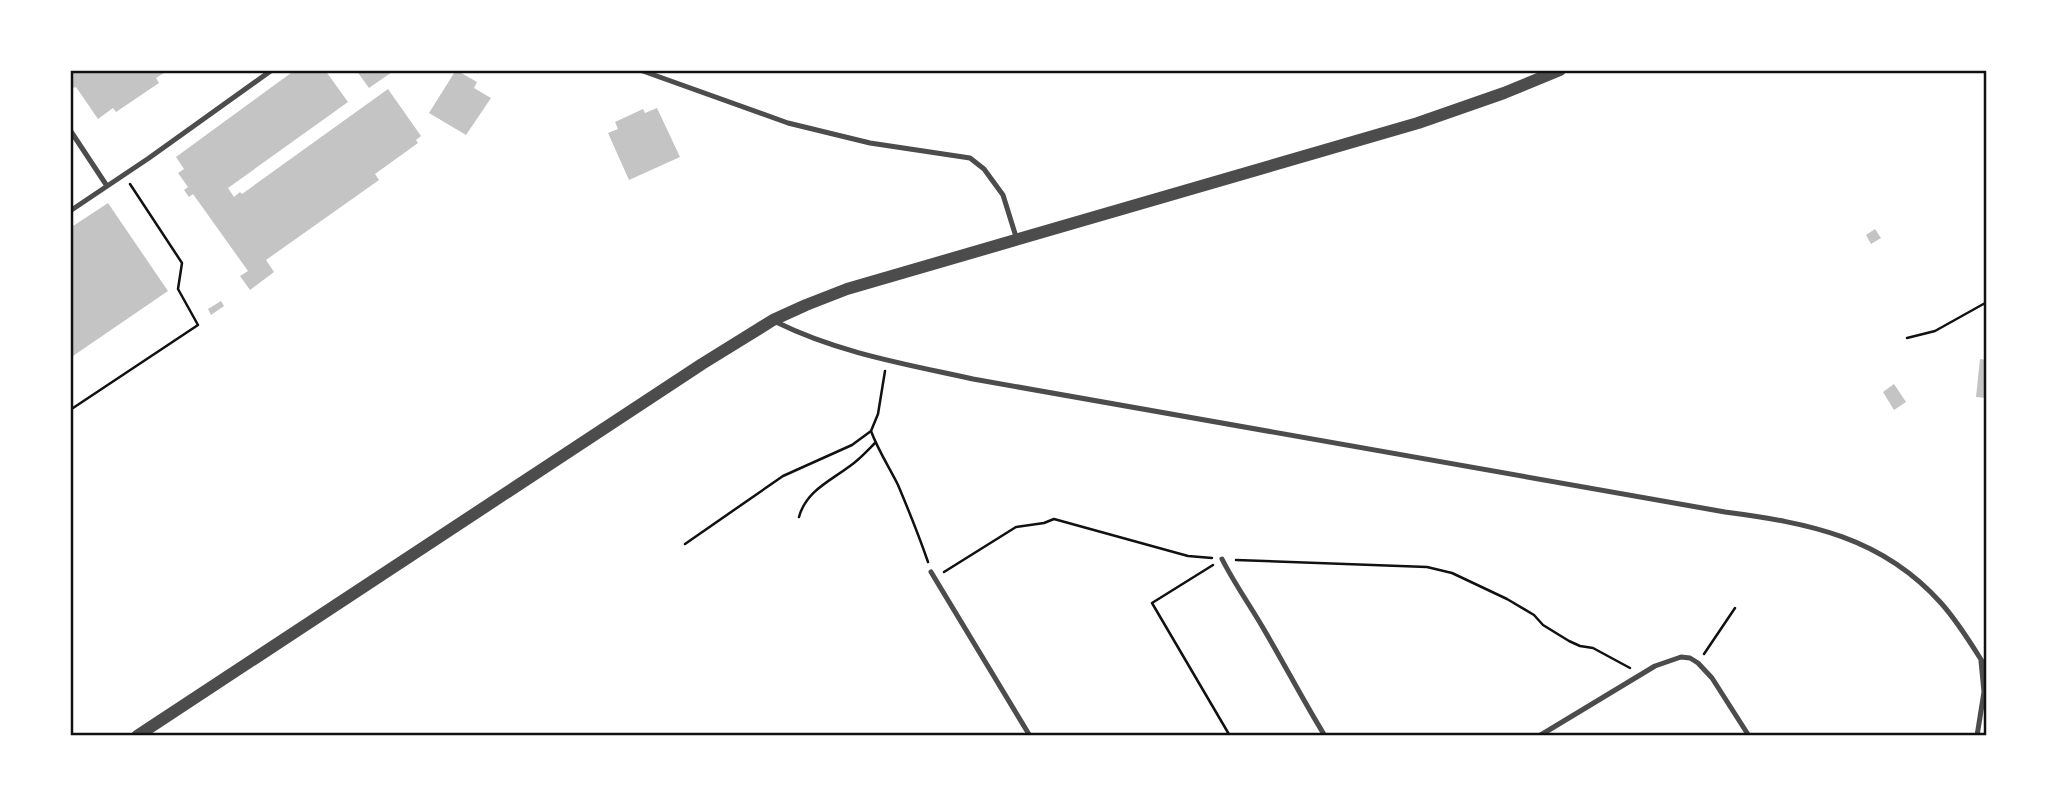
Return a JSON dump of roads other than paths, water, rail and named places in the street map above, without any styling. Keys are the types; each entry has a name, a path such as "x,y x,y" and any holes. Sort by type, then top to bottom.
{"street":[{"path":"137,736 702,364 773,320 806,304 847,289 1418,123 1560,70"}],"lane":[{"path":"70,211 272,70"},
{"path":"640,70 788,122 870,143 970,158 984,169 1003,195 1017,240"},
{"path":"70,130 107,186"},
{"path":"773,320 817,340 862,355 986,381 1826,530 1878,552 1906,569 1943,604 1987,669"},
{"path":"1222,559 1237,589 1265,631 1325,736"},
{"path":"933,575 1030,736"},
{"path":"1539,736 1655,666 1681,657 1698,663 1712,678 1749,736"},
{"path":"1977,736 1984,692 1980,658"}]}
